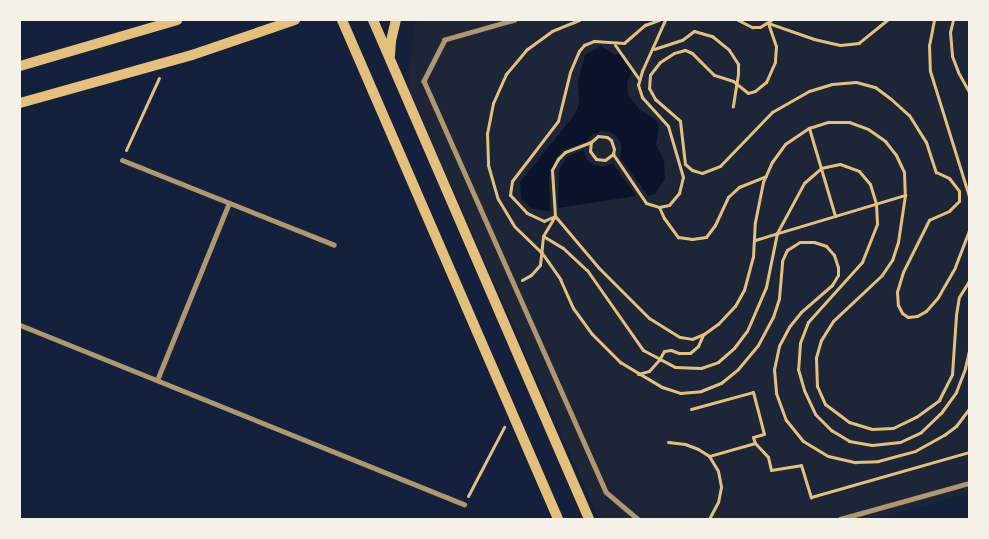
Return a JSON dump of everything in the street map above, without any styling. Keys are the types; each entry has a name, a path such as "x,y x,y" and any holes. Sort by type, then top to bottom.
{"main road":[{"path":"20,66 178,20"},
{"path":"20,103 166,62 296,20"},
{"path":"342,20 558,519"},
{"path":"373,20 589,519"},
{"path":"390,59 390,40 396,20"}],"street":[{"path":"516,20 446,40 424,82 606,492 638,519"},
{"path":"122,160 334,245"},
{"path":"157,380 229,203"},
{"path":"20,325 464,504"},
{"path":"840,519 969,482"}],"path":[{"path":"579,20 552,31 527,49 506,74 493,103 487,133 488,165 498,198 514,226 542,253 560,279 574,308 592,334 620,362 638,374 680,393 701,391 721,383 738,369 753,351 772,318 779,298 782,261 787,250 800,242 814,242 826,246 834,255 838,267 838,275 832,285 801,312 789,327 779,346 774,369 776,393 786,420 803,441 828,456 855,462 878,461 915,451 944,435 956,426 969,409"},
{"path":"555,216 544,221 527,213 510,195 512,182 558,121 570,72 579,51 584,45 594,41 614,44 624,43 645,25 659,20"},
{"path":"665,20 638,85 642,97 668,126 683,177 680,194 669,205 660,207 646,203 639,196 612,154 613,144 607,137 598,136 590,142 565,152 558,159 552,170 555,216 599,268 649,318 680,337 692,339 704,334 729,312 744,290 753,257 757,202 772,162 785,144 809,128 828,122 849,122 868,129 885,141 896,155 904,172 905,195 901,224 892,260 882,276 833,321 821,340 816,358 817,386 825,404 849,422 872,429 893,428 916,417 939,400 952,374 956,315 960,297 969,282"},
{"path":"738,20 752,28 770,21 814,39 840,46 859,43 887,20"},
{"path":"934,20 930,45 930,71 969,196"},
{"path":"954,20 950,32 952,56 969,92"},
{"path":"770,21 776,46 775,62 766,82 755,91 748,93 726,78 714,75 692,53 685,50 674,53 660,62 650,75 649,88 655,99 680,121 685,164 692,170 702,173 720,166 772,112 808,91 832,84 856,82 875,87 909,116 926,142 936,172 949,178 960,191 959,201 950,211 929,220 903,272 897,292 898,305 902,313 908,317 917,316 926,311 938,297 955,267 969,230"},
{"path":"653,50 672,45 694,31 712,36 729,50 738,64 733,107"},
{"path":"614,44 640,79"},
{"path":"122,160 166,62"},
{"path":"809,128 835,216"},
{"path":"590,142 590,151 596,159 605,160 612,154"},
{"path":"542,236 563,248 587,270 643,350 674,367 701,368 718,362 734,348 747,331 763,294 778,233 792,201 804,183 821,168 840,164 859,171 870,184 876,204 877,224 862,262 808,322 800,343 798,369 804,390 815,414 831,430 849,441 872,445 900,442 921,432 941,413 956,392 966,368 969,351"},
{"path":"660,207 664,218 678,237 692,240 706,237 715,225 728,197 739,187 766,176"},
{"path":"754,240 905,195"},
{"path":"514,284 531,275 540,265 542,236 555,216"},
{"path":"638,374 649,371 664,352 671,350 679,353 690,353 698,346 704,334"},
{"path":"691,409 752,392 764,434 754,437 755,443 768,457 771,470 801,465 811,497 969,452"},
{"path":"464,504 512,412"},
{"path":"668,442 684,444 709,456 718,471 721,486 718,502 709,519"},
{"path":"709,456 755,443"}],"shaded area":[{"path":"426,20 969,20 969,493 876,519 599,519 408,89 414,24"},
{"path":"601,46 615,55 621,52 633,70 627,82 628,95 640,110 655,119 659,125 656,145 664,160 665,179 655,194 648,196 620,157 622,147 618,138 610,132 601,131 592,135 586,142 563,150 556,158 549,177 550,211 533,209 521,199 520,182 572,118 579,105 578,81 585,55"},
{"path":"583,150 587,160 594,165 604,167 613,163 636,196 558,208 559,169 567,157"}]}
